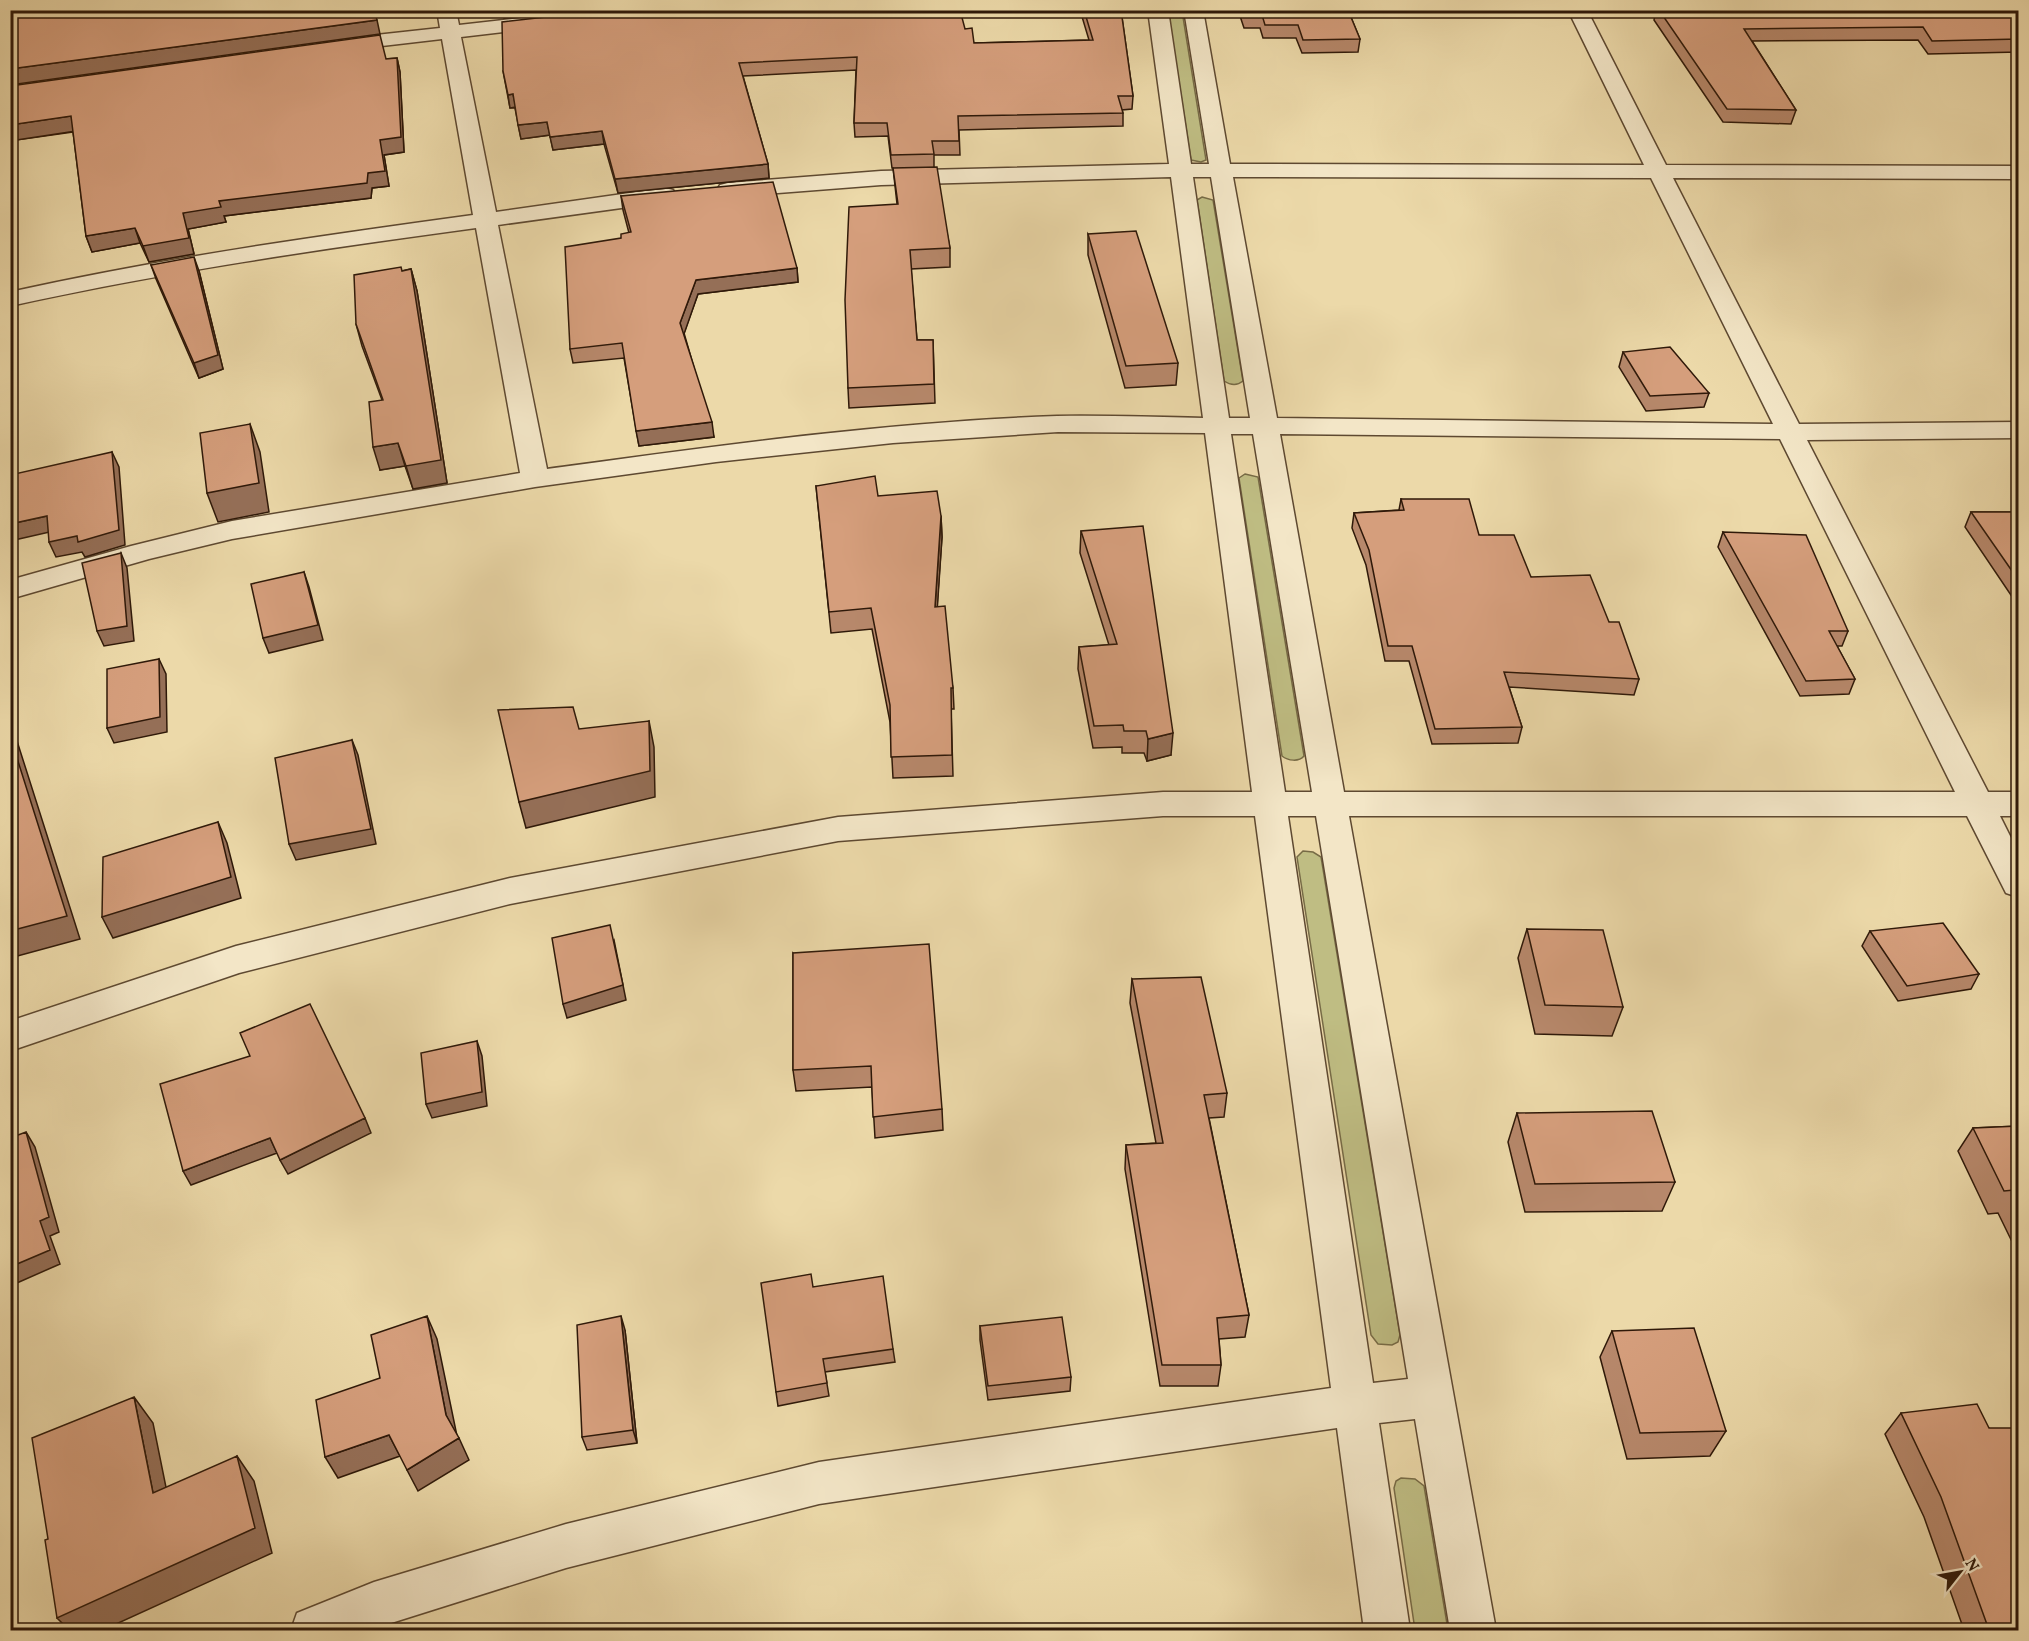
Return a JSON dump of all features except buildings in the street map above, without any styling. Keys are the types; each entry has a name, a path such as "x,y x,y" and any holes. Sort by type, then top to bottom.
{"street":[{"path":"1158,10 1387,1630"},
{"path":"1193,10 1473,1630"},
{"path":"1577,10 2019,884"},
{"path":"319,47 448,21 565,19"},
{"path":"448,21 535,478"},
{"path":"705,192 881,178 1180,171 2019,172"},
{"path":"10,299 68,286 314,244 681,194"},
{"path":"10,590 141,552 232,530 535,478 892,435 1058,424 1790,431 2019,430"},
{"path":"10,1036 236,960 510,891 838,829 1163,804 2019,804"},
{"path":"314,1630 374,1605 566,1546 819,1483 1355,1405 1432,1397"}],"shaded area":[{"path":"1168,11 1182,11 1206,160 1201,162 1191,160"},
{"path":"1202,197 1213,200 1243,381 1236,384 1224,381 1197,200"},
{"path":"1245,474 1258,477 1304,756 1296,760 1282,756 1239,478"},
{"path":"1303,851 1313,852 1321,857 1400,1335 1398,1342 1392,1345 1378,1344 1371,1335 1297,857"},
{"path":"1401,1478 1415,1479 1424,1486 1448,1630 1415,1630 1394,1488 1396,1481"}]}
